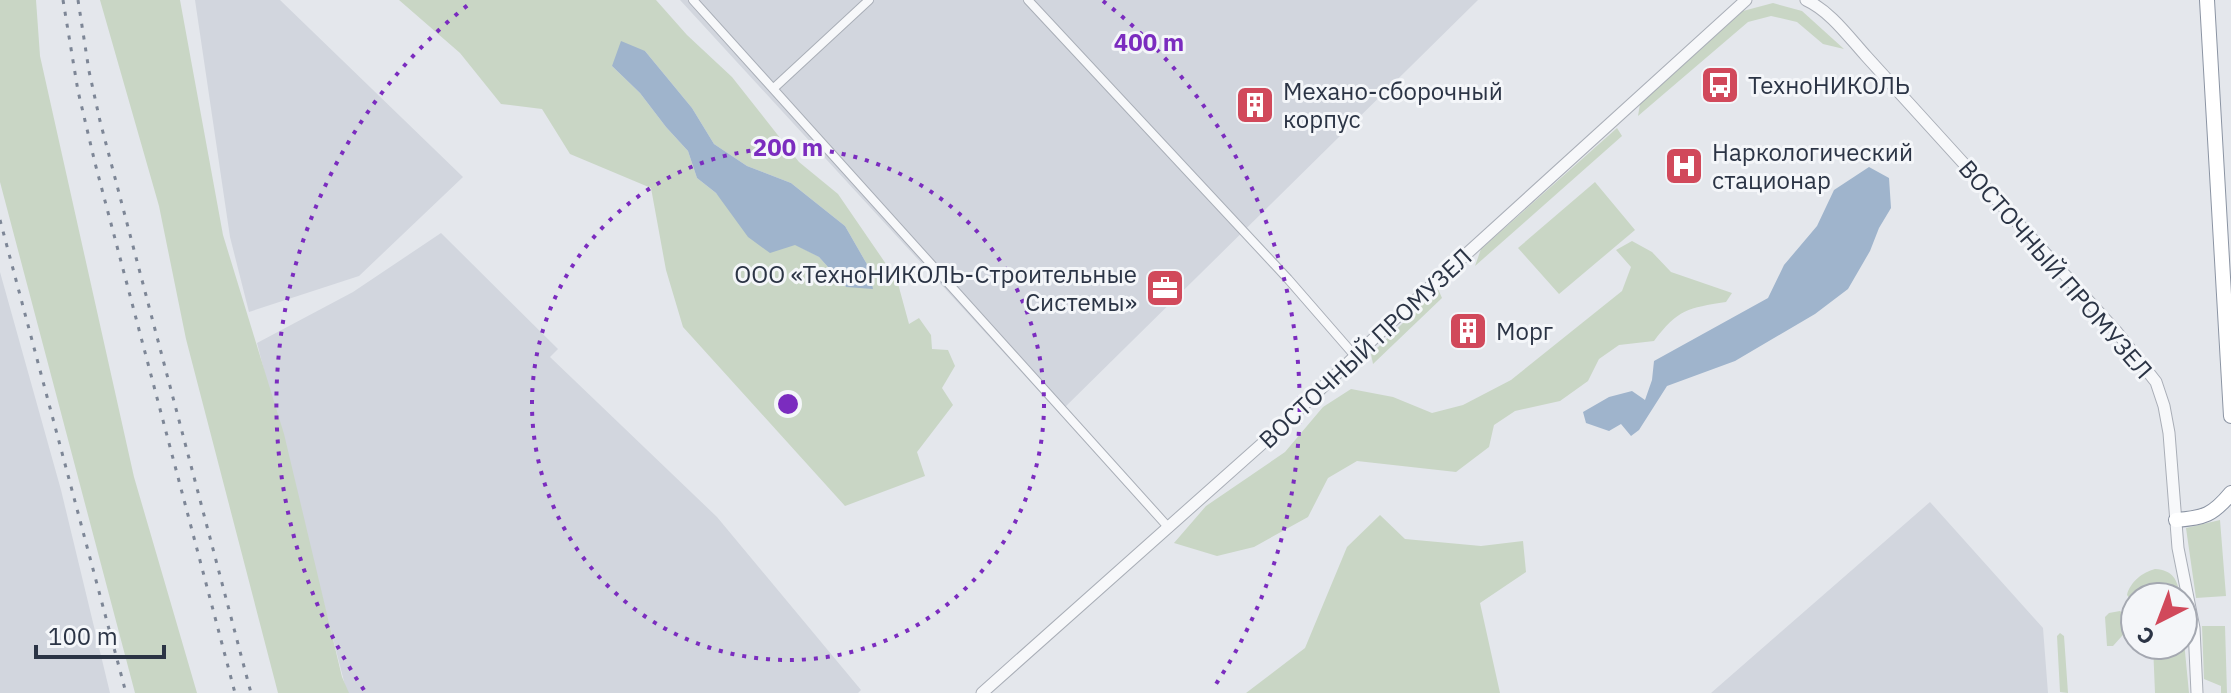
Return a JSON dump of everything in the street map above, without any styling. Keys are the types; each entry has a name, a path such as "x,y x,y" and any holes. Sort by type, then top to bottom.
{"highway":[{"path":"2207,0 2231,416"},
{"path":"2176,520 2212,513 2231,493"}],"street":[{"path":"693,0 1169,528"},
{"path":"774,88 869,0"},
{"path":"1028,0 1288,279 1355,356"},
{"name":"ВОСТОЧНЫЙ ПРОМУЗЕЛ","path":"982,693 1169,528 1746,0"},
{"name":"ВОСТОЧНЫЙ ПРОМУЗЕЛ","path":"1806,0 1827,15 1866,56 2116,331 2156,382 2169,433 2178,548 2194,628 2197,693"}],"shaded area":[{"path":"195,0 280,0 463,177 359,276 249,312 230,237"},
{"path":"680,0 1478,0 1059,413"},
{"path":"441,233 558,349 550,357 717,517 861,690 858,693 347,693 257,343 353,292"},
{"path":"0,272 61,490 110,693 0,693"},
{"path":"1930,502 2043,628 2048,693 1711,693"}],"green space":[{"path":"0,0 36,0 40,56 134,477 197,693 135,693 0,182"},
{"path":"100,0 180,0 223,235 284,434 342,677 349,693 278,693 186,339 159,206"},
{"path":"399,0 656,0 687,35 732,77 799,162 838,194 897,280 909,324 919,318 931,335 932,349 948,350 955,366 942,388 953,405 917,452 925,476 845,506 683,327 666,270 651,188 570,154 542,109 501,104 460,53","holes":["645,51 692,108 714,144 747,166 791,183 845,226 868,266 846,287 819,257 731,210 697,178 688,151 640,93 612,66"]},
{"path":"1773,3 1802,11 1844,49 1823,44 1797,22 1771,16 1748,22 1638,116 1640,104 1743,11"},
{"path":"1617,128 1622,136 1475,266 1481,249"},
{"path":"1595,182 1635,230 1559,294 1518,248"},
{"path":"1632,241 1652,252 1671,272 1732,293 1726,302 1677,316 1654,341 1619,345 1599,359 1588,381 1560,401 1515,411 1494,425 1489,447 1456,472 1357,461 1328,478 1308,517 1254,547 1217,556 1174,543 1206,506 1285,452 1323,407 1351,389 1393,397 1432,413 1463,405 1511,380 1622,291 1631,267 1616,250"},
{"path":"1438,289 1442,298 1373,364 1371,354"},
{"path":"1380,515 1405,539 1481,546 1523,541 1526,572 1480,603 1500,693 1246,693 1305,648 1347,547"},
{"path":"2220,520 2226,596 2199,598 2199,581 2194,581 2186,528"},
{"path":"2155,569 2166,571 2176,581 2135,581"},
{"path":"2119,611 2119,639 2113,646 2107,646 2105,617"},
{"path":"2202,626 2225,626 2227,693 2221,693 2221,686 2204,679"},
{"path":"2060,633 2064,636 2068,693 2060,692 2057,636"},
{"path":"2154,661 2186,661 2189,693 2155,693"}],"water":[{"path":"621,41 645,51 692,108 714,144 747,166 791,183 845,226 868,266 873,289 846,287 819,257 795,245 770,253 748,237 716,193 697,178 688,151 640,93 612,66"},
{"path":"1869,167 1889,178 1891,208 1848,289 1815,314 1735,361 1667,386 1639,430 1631,436 1621,424 1609,431 1586,423 1583,412 1609,397 1632,391 1645,400 1654,361 1768,298 1784,265 1817,226 1834,190"}],"railway":[{"path":"63,0 78,91 95,163 235,693"},
{"path":"78,0 100,121 251,693"},
{"path":"0,220 126,693"}],"place":[{"name":"ТехноНИКОЛЬ","path":"1720,85"},
{"name":"Механо-сборочный корпус","path":"1255,105"},
{"name":"Наркологический стационар","path":"1684,166"},
{"name":"ООО «ТехноНИКОЛЬ-Строительные Системы»","path":"1165,288"},
{"name":"Морг","path":"1468,331"}]}
